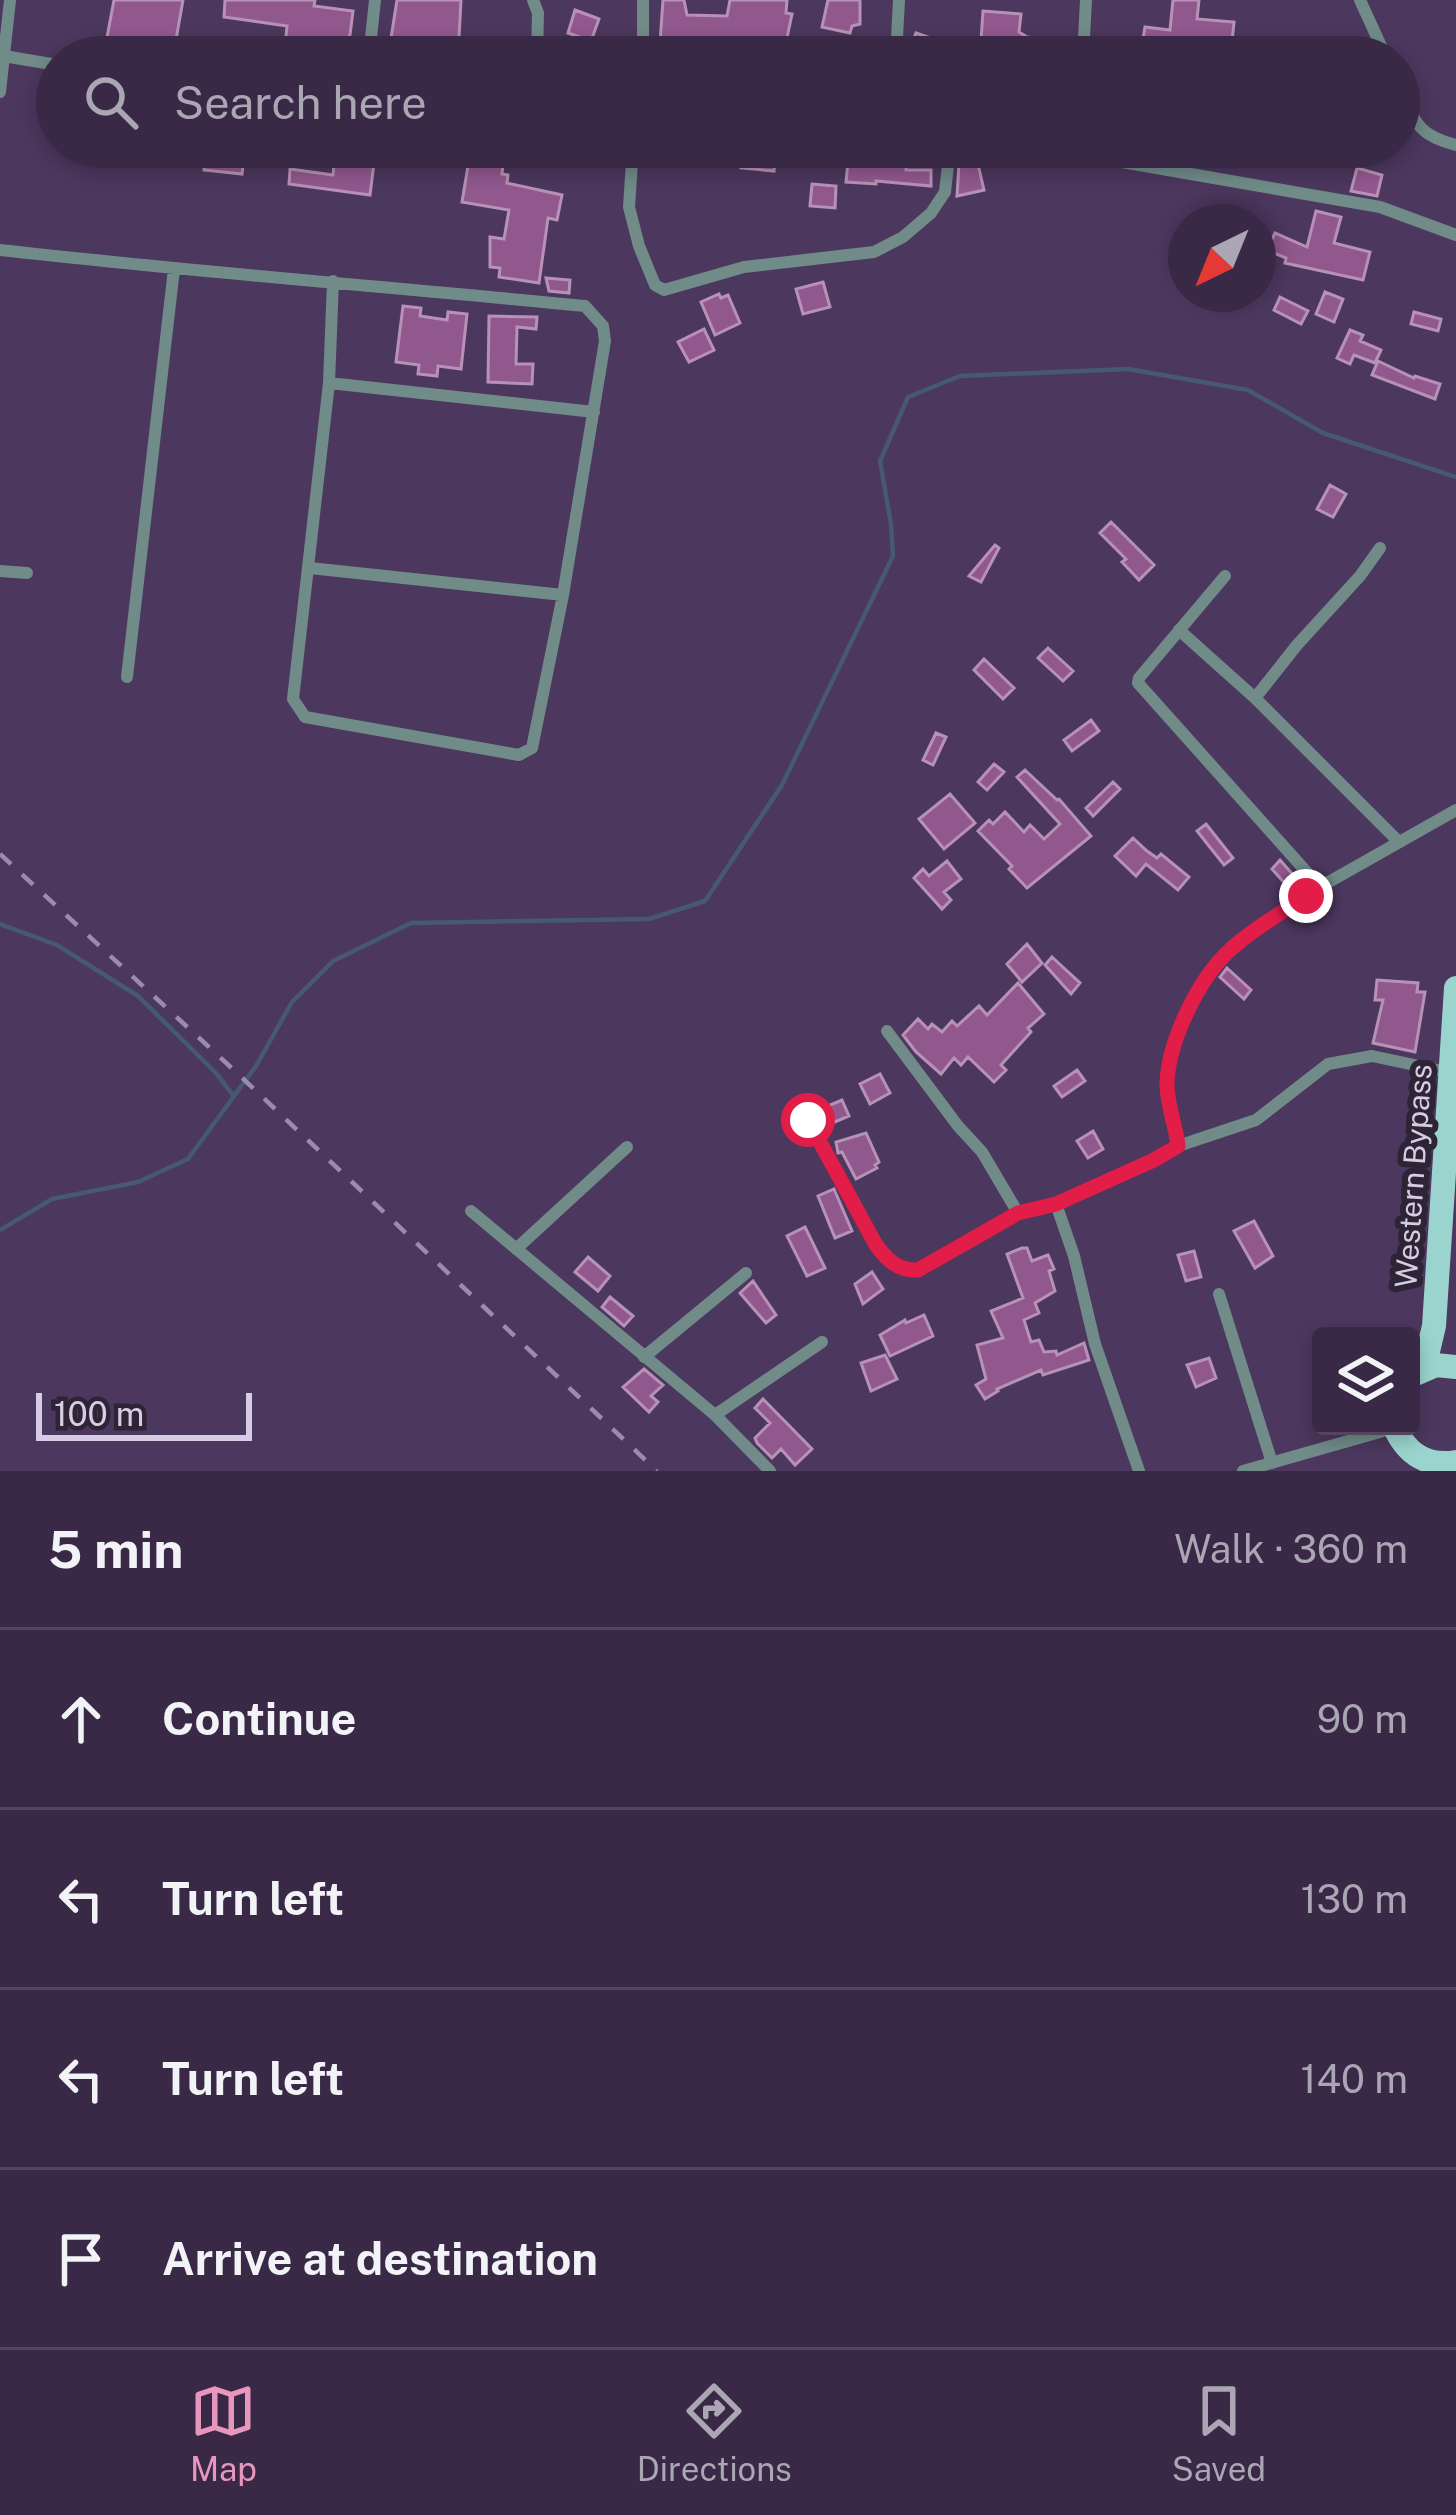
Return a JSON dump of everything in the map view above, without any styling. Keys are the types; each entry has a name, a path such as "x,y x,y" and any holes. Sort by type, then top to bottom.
{"main road":[{"name":"Western Bypass","path":"1420,1364 1434,1326 1456,988"},
{"path":"1420,1371 1436,1365 1456,1367"},
{"path":"1398,1435 1416,1464 1456,1467"}],"street":[{"path":"0,92 10,0"},
{"path":"371,36 375,0"},
{"path":"533,0 537,36"},
{"path":"643,0 644,36"},
{"path":"897,36 899,0"},
{"path":"1084,36 1086,0"},
{"path":"1360,0 1376,36"},
{"path":"4,56 36,61"},
{"path":"1420,127 1435,140 1456,145"},
{"path":"632,168 629,207 639,246 655,285 664,290 744,267 874,252 903,237 931,213 945,192 948,168"},
{"path":"1152,168 1380,207 1456,235"},
{"path":"0,250 174,269 334,281 585,306 603,326 605,341 532,748 519,754 305,717 293,699 329,383 334,281"},
{"path":"128,676 174,269"},
{"path":"329,383 594,412"},
{"path":"1255,698 1380,548"},
{"path":"310,568 562,595"},
{"path":"0,572 27,573"},
{"path":"1225,576 1138,683 1320,886"},
{"path":"1179,630 1400,842"},
{"path":"1178,1146 1167,1085 1171,1056 1186,1013 1209,974 1230,950 1320,886 1456,810"},
{"path":"887,1031 982,1153 1018,1213"},
{"path":"808,1120 876,1245 887,1259 907,1271 918,1270 1018,1213 1056,1204 1178,1146 1256,1120 1328,1064 1372,1055 1452,1073"},
{"path":"516,1249 627,1147"},
{"path":"1056,1204 1095,1344 1139,1471"},
{"path":"471,1211 715,1415 770,1471"},
{"path":"644,1357 746,1273"},
{"path":"1219,1294 1272,1462"},
{"path":"715,1415 822,1342"},
{"path":"1243,1471 1366,1435"}],"building":[{"path":"114,0 183,0 177,36 107,36"},
{"path":"225,0 315,0 314,6 353,11 349,36 286,36 287,26 224,17"},
{"path":"397,0 461,0 459,36 391,36"},
{"path":"663,0 684,0 687,15 727,16 730,0 787,0 786,13 792,14 787,36 660,36"},
{"path":"828,0 860,0 860,24 852,26 850,33 822,27"},
{"path":"1173,0 1199,0 1197,19 1234,22 1233,36 1143,36 1145,27 1170,30"},
{"path":"575,10 599,19 593,36 568,33"},
{"path":"983,11 1021,14 1019,32 1025,36 981,36"},
{"path":"204,168 243,168 242,174"},
{"path":"334,168 373,168 370,195 289,184 290,169 333,175"},
{"path":"468,168 503,168 507,183 562,195 557,220 548,218 539,283 499,277 500,268 490,267 490,237 504,239 509,210 462,202"},
{"path":"847,168 931,170 931,186 846,182"},
{"path":"959,168 979,168 984,190 957,196"},
{"path":"1357,168 1382,175 1377,196 1351,191"},
{"path":"812,184 836,186 835,208 810,206"},
{"path":"1316,211 1341,217 1334,243 1370,252 1363,280 1285,263 1286,258 1276,254 1276,233 1307,247"},
{"path":"546,278 570,280 569,293 549,291"},
{"path":"823,282 830,307 803,314 796,289"},
{"path":"1325,292 1343,299 1334,322 1316,314"},
{"path":"719,294 721,298 728,295 740,323 715,335 701,302"},
{"path":"1280,297 1308,311 1301,324 1276,311"},
{"path":"403,306 421,308 420,316 447,320 448,312 467,314 461,369 438,366 437,376 418,374 419,365 396,362"},
{"path":"1414,312 1441,319 1438,331 1411,324"},
{"path":"489,316 537,317 536,329 517,327 516,364 533,364 532,384 488,382"},
{"path":"704,329 714,350 689,362 678,342"},
{"path":"1350,330 1363,335 1360,341 1381,350 1375,363 1354,355 1350,364 1337,358"},
{"path":"1378,361 1440,384 1435,399 1372,375"},
{"path":"1330,485 1346,494 1333,517 1317,509"},
{"path":"1111,522 1154,565 1139,580 1100,533"},
{"path":"995,545 999,548 981,582 969,576"},
{"path":"1048,648 1073,671 1063,681 1038,658"},
{"path":"984,659 1014,688 1003,699 974,670"},
{"path":"1091,720 1099,731 1072,751 1064,740"},
{"path":"936,733 946,737 933,765 923,760"},
{"path":"994,764 1004,772 987,790 978,782"},
{"path":"1025,770 1091,836 1027,888 978,831 1005,812 1024,832 1030,825 1044,839 1060,824 1017,777"},
{"path":"1113,782 1120,789 1093,816 1086,808"},
{"path":"950,794 975,823 944,849 919,819"},
{"path":"1206,824 1233,858 1224,865 1197,831"},
{"path":"1133,838 1189,877 1178,890 1146,864 1136,876 1115,856"},
{"path":"1280,860 1295,877 1287,886 1272,869"},
{"path":"947,861 961,879 944,892 951,900 942,909 914,878 923,869 929,876"},
{"path":"1027,944 1042,963 1022,982 1007,964"},
{"path":"1052,957 1080,983 1071,994 1045,965"},
{"path":"1227,968 1251,990 1244,999 1220,977"},
{"path":"1377,980 1418,983 1417,992 1425,992 1415,1052 1373,1043 1383,1000 1375,1000"},
{"path":"1018,983 1044,1014 1028,1028 1031,1032 1001,1065 1006,1070 994,1082 968,1057 961,1065 954,1058 941,1074 903,1035 918,1019 928,1029 932,1024 942,1032 952,1021 957,1026 979,1006 987,1015"},
{"path":"1077,1070 1085,1081 1062,1097 1054,1086"},
{"path":"880,1074 890,1093 870,1104 860,1084"},
{"path":"842,1100 849,1116 830,1124 823,1108"},
{"path":"1093,1131 1103,1149 1088,1158 1077,1141"},
{"path":"866,1133 879,1162 877,1168 856,1179 836,1142"},
{"path":"834,1189 852,1231 835,1238 818,1196"},
{"path":"1254,1221 1273,1256 1255,1268 1234,1231"},
{"path":"805,1227 825,1268 807,1276 787,1236"},
{"path":"1027,1248 1032,1261 1048,1255 1054,1269 1049,1271 1055,1291 1035,1303 1039,1313 1024,1320 1031,1342 1039,1340 1044,1352 1056,1351 1057,1355 1084,1343 1089,1360 1043,1375 1041,1370 985,1399 976,1385 986,1379 977,1345 1003,1338 991,1311 1023,1298 1007,1254"},
{"path":"1194,1251 1201,1277 1186,1281 1178,1255"},
{"path":"588,1257 610,1276 598,1291 575,1272"},
{"path":"872,1272 883,1289 863,1304 855,1284"},
{"path":"753,1281 776,1315 766,1323 740,1293"},
{"path":"610,1297 633,1316 624,1326 602,1307"},
{"path":"924,1315 933,1336 890,1356 880,1335"},
{"path":"885,1355 897,1379 871,1391 861,1363"},
{"path":"1209,1358 1216,1378 1196,1387 1187,1365"},
{"path":"644,1369 663,1385 651,1396 658,1402 649,1412 623,1387"},
{"path":"763,1399 812,1449 795,1465 781,1449 772,1458 757,1443 755,1438 770,1423 755,1408"}],"waterway":[{"path":"0,1230 52,1199 138,1182 188,1159 256,1066 292,1002 333,961 411,923 649,919 705,901 782,785 893,556 880,461 908,397 960,376 1128,369 1248,390 1323,433 1456,477"},
{"path":"0,924 57,945 138,996 233,1095"}],"railway":[{"path":"0,854 657,1471"}],"route":[{"path":"808,1120 876,1245 898,1267 918,1270 1018,1213 1056,1204 1178,1146 1167,1085 1186,1013 1230,950 1306,896"}]}
